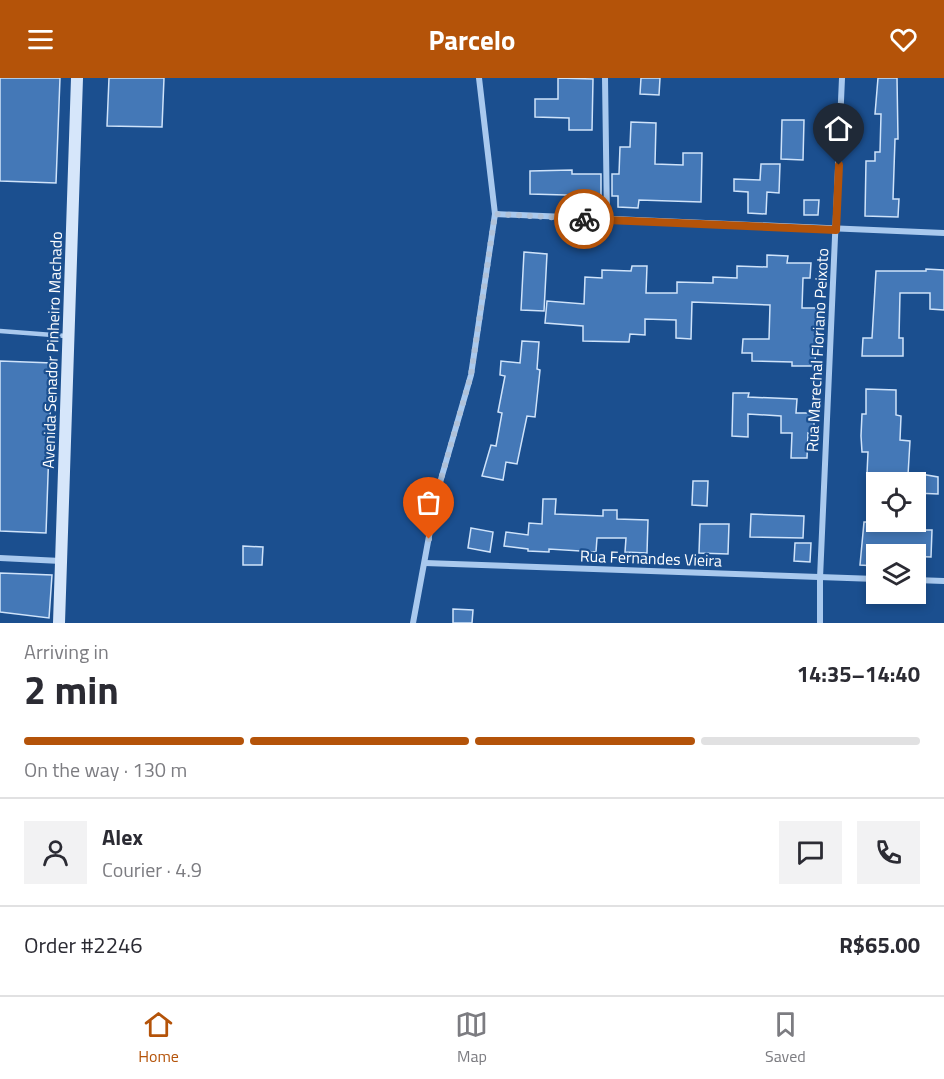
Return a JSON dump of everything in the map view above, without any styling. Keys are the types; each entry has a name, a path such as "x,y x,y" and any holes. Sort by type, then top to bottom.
{"main road":[{"name":"Avenida Senador Pinheiro Machado","path":"59,623 77,78"}],"street":[{"path":"413,623 437,493 471,375 495,214 479,78"},
{"path":"605,78 607,220"},
{"name":"Rua Marechal Floriano Peixoto","path":"820,623 819,578 842,78"},
{"path":"495,214 944,233"},
{"path":"0,558 62,561"},
{"name":"Rua Fernandes Vieira","path":"425,562 866,579"},
{"path":"926,580 944,581"}],"lane":[{"path":"0,331 69,337"}],"building":[{"path":"0,78 60,78 56,183 0,181"},
{"path":"109,78 164,78 162,127 107,126"},
{"path":"558,78 593,79 592,130 569,130 569,118 535,117 535,99 558,99"},
{"path":"641,78 660,78 659,95 640,94"},
{"path":"878,78 897,78 898,139 895,139 893,199 899,199 898,217 865,216 866,161 875,161 875,152 880,152 881,114 875,114"},
{"path":"782,120 804,120 803,160 781,159"},
{"path":"631,122 656,123 655,164 683,165 683,153 702,153 701,202 639,200 638,208 618,207 618,196 612,196 612,174 619,174 620,147 630,147"},
{"path":"761,164 780,164 779,193 767,192 766,214 748,213 748,192 734,191 734,179 760,180"},
{"path":"572,170 572,174 601,174 601,196 530,194 530,171"},
{"path":"804,200 819,200 818,215 804,215"},
{"path":"524,252 547,254 544,311 521,310"},
{"path":"767,255 788,256 787,263 811,263 810,278 803,278 802,308 817,308 815,366 792,366 792,362 752,361 752,353 742,353 743,339 769,339 770,305 692,302 691,339 676,338 676,320 645,319 645,335 630,334 629,342 583,341 583,326 545,323 547,301 584,304 585,277 602,278 602,270 631,271 632,266 647,266 646,293 677,293 677,282 713,283 713,277 737,278 737,266 767,267"},
{"path":"926,269 944,270 944,310 930,309 930,293 900,293 899,338 903,338 903,356 862,356 863,338 872,338 876,271 926,271"},
{"path":"522,341 539,342 537,369 540,370 535,417 527,416 517,464 506,462 503,480 482,476 491,445 496,446 502,413 498,412 505,376 500,375 501,361 520,363"},
{"path":"0,361 52,363 46,533 0,531"},
{"path":"866,389 896,390 896,415 901,416 900,440 910,441 908,472 867,472 868,452 862,452 861,436 862,414 866,414"},
{"path":"733,393 749,393 748,397 797,399 796,413 814,413 814,434 808,433 807,458 791,458 792,433 781,433 781,416 748,414 748,437 732,436"},
{"path":"926,475 938,477 938,494 926,493"},
{"path":"693,481 708,481 707,506 692,505"},
{"path":"543,499 556,499 555,514 603,516 603,510 617,510 617,519 648,520 647,553 625,552 626,538 597,538 596,552 549,549 549,552 528,551 528,549 504,546 506,532 528,535 529,523 542,524"},
{"path":"751,514 804,516 803,538 750,537"},
{"path":"864,522 866,522 866,532 926,532 926,530 932,530 931,557 926,557 926,544 866,544 866,565 860,565"},
{"path":"700,524 729,524 728,554 699,553"},
{"path":"471,528 493,532 490,552 468,548"},
{"path":"795,543 811,543 810,562 794,561"},
{"path":"243,546 263,547 262,565 243,565"},
{"path":"0,573 52,575 49,618 0,612"},
{"path":"453,609 473,610 472,623 453,623"}],"way so far":[{"path":"429,539 437,493 471,375 495,214 584,219"}],"route":[{"path":"584,219 836,230 839,165"}]}
